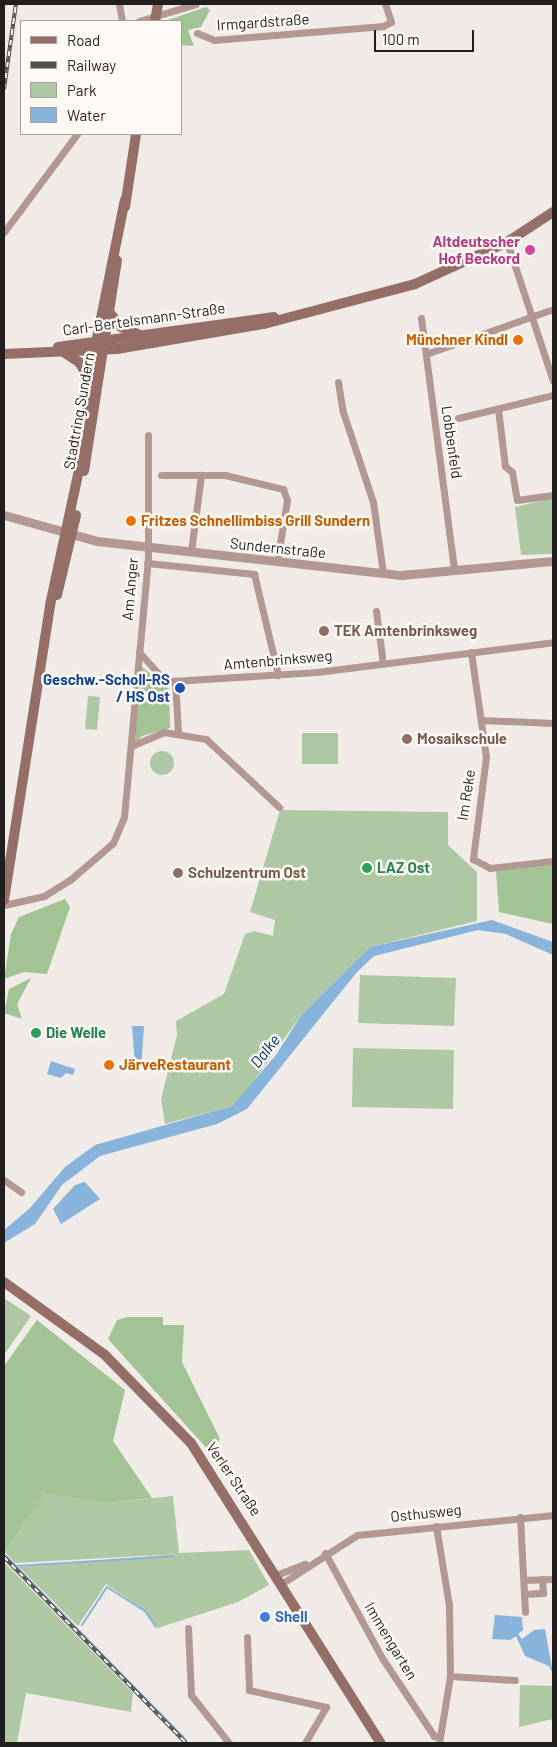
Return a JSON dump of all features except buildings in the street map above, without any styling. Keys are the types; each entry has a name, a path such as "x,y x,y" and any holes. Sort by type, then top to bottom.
{"main road":[{"path":"155,20 158,4"},
{"name":"Stadtring Sundern","path":"4,900 49,623 68,535 136,135"},
{"name":"Stadtring Sundern","path":"68,535 79,470 90,378 110,313 125,200"},
{"name":"Carl-Bertelsmann-Straße","path":"4,354 100,346 236,330 278,317 416,284 507,242 553,212"},
{"path":"110,313 121,327 140,336"},
{"name":"Carl-Bertelsmann-Straße","path":"15,353 64,352 100,346 140,336 278,317"},
{"path":"64,352 79,362 90,378"},
{"name":"Verler Straße","path":"4,1282 104,1354 159,1407 218,1479 381,1743"}],"street":[{"path":"119,4 122,20"},
{"path":"144,20 196,4"},
{"name":"Irmgardstraße","path":"197,33 214,40 391,22 385,4"},
{"path":"4,232 76,135"},
{"path":"507,242 553,382"},
{"path":"426,354 553,309"},
{"name":"Lobbenfeld","path":"421,318 454,570"},
{"path":"338,382 343,412 373,502 382,573"},
{"path":"458,418 553,395"},
{"path":"498,409 505,466 512,472 517,500 553,495"},
{"name":"Am Anger","path":"4,905 25,902 61,886 113,843 124,818 147,563 148,435"},
{"path":"162,475 244,477 285,492 277,562"},
{"path":"191,552 201,475"},
{"name":"Sundernstraße","path":"4,515 68,535 147,547 382,573 454,570 553,562"},
{"path":"147,563 254,574 278,675"},
{"path":"376,610 383,664"},
{"name":"Amtenbrinksweg","path":"139,652 158,676 175,681 278,675 383,664 553,642"},
{"name":"Im Reke","path":"471,652 486,757 473,859 490,868 553,861"},
{"path":"175,681 178,731"},
{"path":"481,720 553,723"},
{"path":"131,746 178,731 206,739 224,751 279,807"},
{"path":"4,1180 21,1192"},
{"name":"Osthusweg","path":"279,1579 357,1535 553,1515"},
{"path":"520,1517 525,1612"},
{"path":"436,1526 449,1605 450,1676 440,1740"},
{"name":"Immengarten","path":"325,1553 382,1658 434,1736 440,1740"},
{"path":"524,1594 543,1593 542,1579"},
{"path":"524,1580 553,1579"},
{"path":"188,1628 191,1695 229,1743"},
{"path":"247,1637 249,1690 326,1707 305,1743"},
{"path":"450,1676 516,1680"}],"green space":[{"path":"206,7 210,10 201,27 188,30 194,46 182,45 182,20 168,20"},
{"path":"553,498 553,554 521,555 515,507"},
{"path":"140,665 169,689 170,728 142,736 135,743"},
{"path":"88,696 100,697 97,730 85,729"},
{"path":"302,733 338,733 338,764 302,764"},
{"path":"162,751 171,754 174,763 171,772 162,775 153,772 150,763 153,754"},
{"path":"280,810 448,812 448,845 477,872 477,921 370,947 302,1014 240,1100 232,1106 165,1124 161,1099 177,1035 176,1021 224,994 245,934 254,931 273,936 275,920 250,912"},
{"path":"553,865 553,924 499,912 496,871"},
{"path":"65,899 70,907 47,974 24,972 4,979 11,934 19,917"},
{"path":"360,975 456,978 454,1026 358,1023"},
{"path":"31,978 17,1004 22,1019 4,1013 9,989"},
{"path":"353,1048 454,1050 453,1109 352,1107"},
{"path":"4,1298 31,1316 4,1355"},
{"path":"128,1317 163,1317 163,1325 184,1325 182,1362 220,1439 210,1452 108,1339 117,1320"},
{"path":"37,1320 125,1390 113,1441 152,1498 107,1503 44,1493 5,1552 4,1366"},
{"path":"44,1492 107,1503 173,1496 179,1553 249,1550 269,1585 238,1602 158,1628 144,1610 106,1584 78,1626 19,1567 179,1554 15,1563 5,1552"},
{"path":"4,1562 133,1693 131,1712 26,1693 17,1743 4,1743"},
{"path":"520,1685 553,1686 553,1719 519,1727"}],"water":[{"path":"492,920 553,942 553,955 506,934 478,930 374,956 357,972 247,1109 217,1124 100,1156 62,1185 35,1224 4,1243 4,1230 30,1208 65,1167 95,1145 232,1106 276,1055 302,1014 370,947"},
{"path":"132,1026 144,1026 141,1069 135,1067"},
{"path":"51,1061 75,1069 73,1075 66,1073 61,1078 47,1074"},
{"path":"85,1182 100,1199 61,1224 53,1209 75,1185"},
{"path":"495,1615 522,1617 523,1630 518,1634 522,1639 534,1630 545,1629 553,1674 549,1666 525,1656 516,1636 510,1640 492,1639"}],"waterway":[{"path":"4,1554 184,1738"},
{"path":"16,1566 173,1556"},
{"path":"82,1625 107,1587 145,1611 156,1627"}],"railway":[{"path":"4,89 16,4"},
{"path":"4,1557 186,1743"}],"place":[{"name":"Altdeutscher Hof Beckord","path":"530,250"},
{"name":"Münchner Kindl","path":"518,340"},
{"name":"Fritzes Schnellimbiss Grill Sundern","path":"131,521"},
{"name":"TEK Amtenbrinksweg","path":"324,631"},
{"name":"Geschw.-Scholl-RS / HS Ost","path":"180,688"},
{"name":"Mosaikschule","path":"407,739"},
{"name":"LAZ Ost","path":"367,868"},
{"name":"Schulzentrum Ost","path":"178,873"},
{"name":"Die Welle","path":"36,1033"},
{"name":"JärveRestaurant","path":"109,1065"},
{"name":"Shell","path":"265,1617"}],"water label":[{"name":"Dalke","path":"265,1051"}]}
